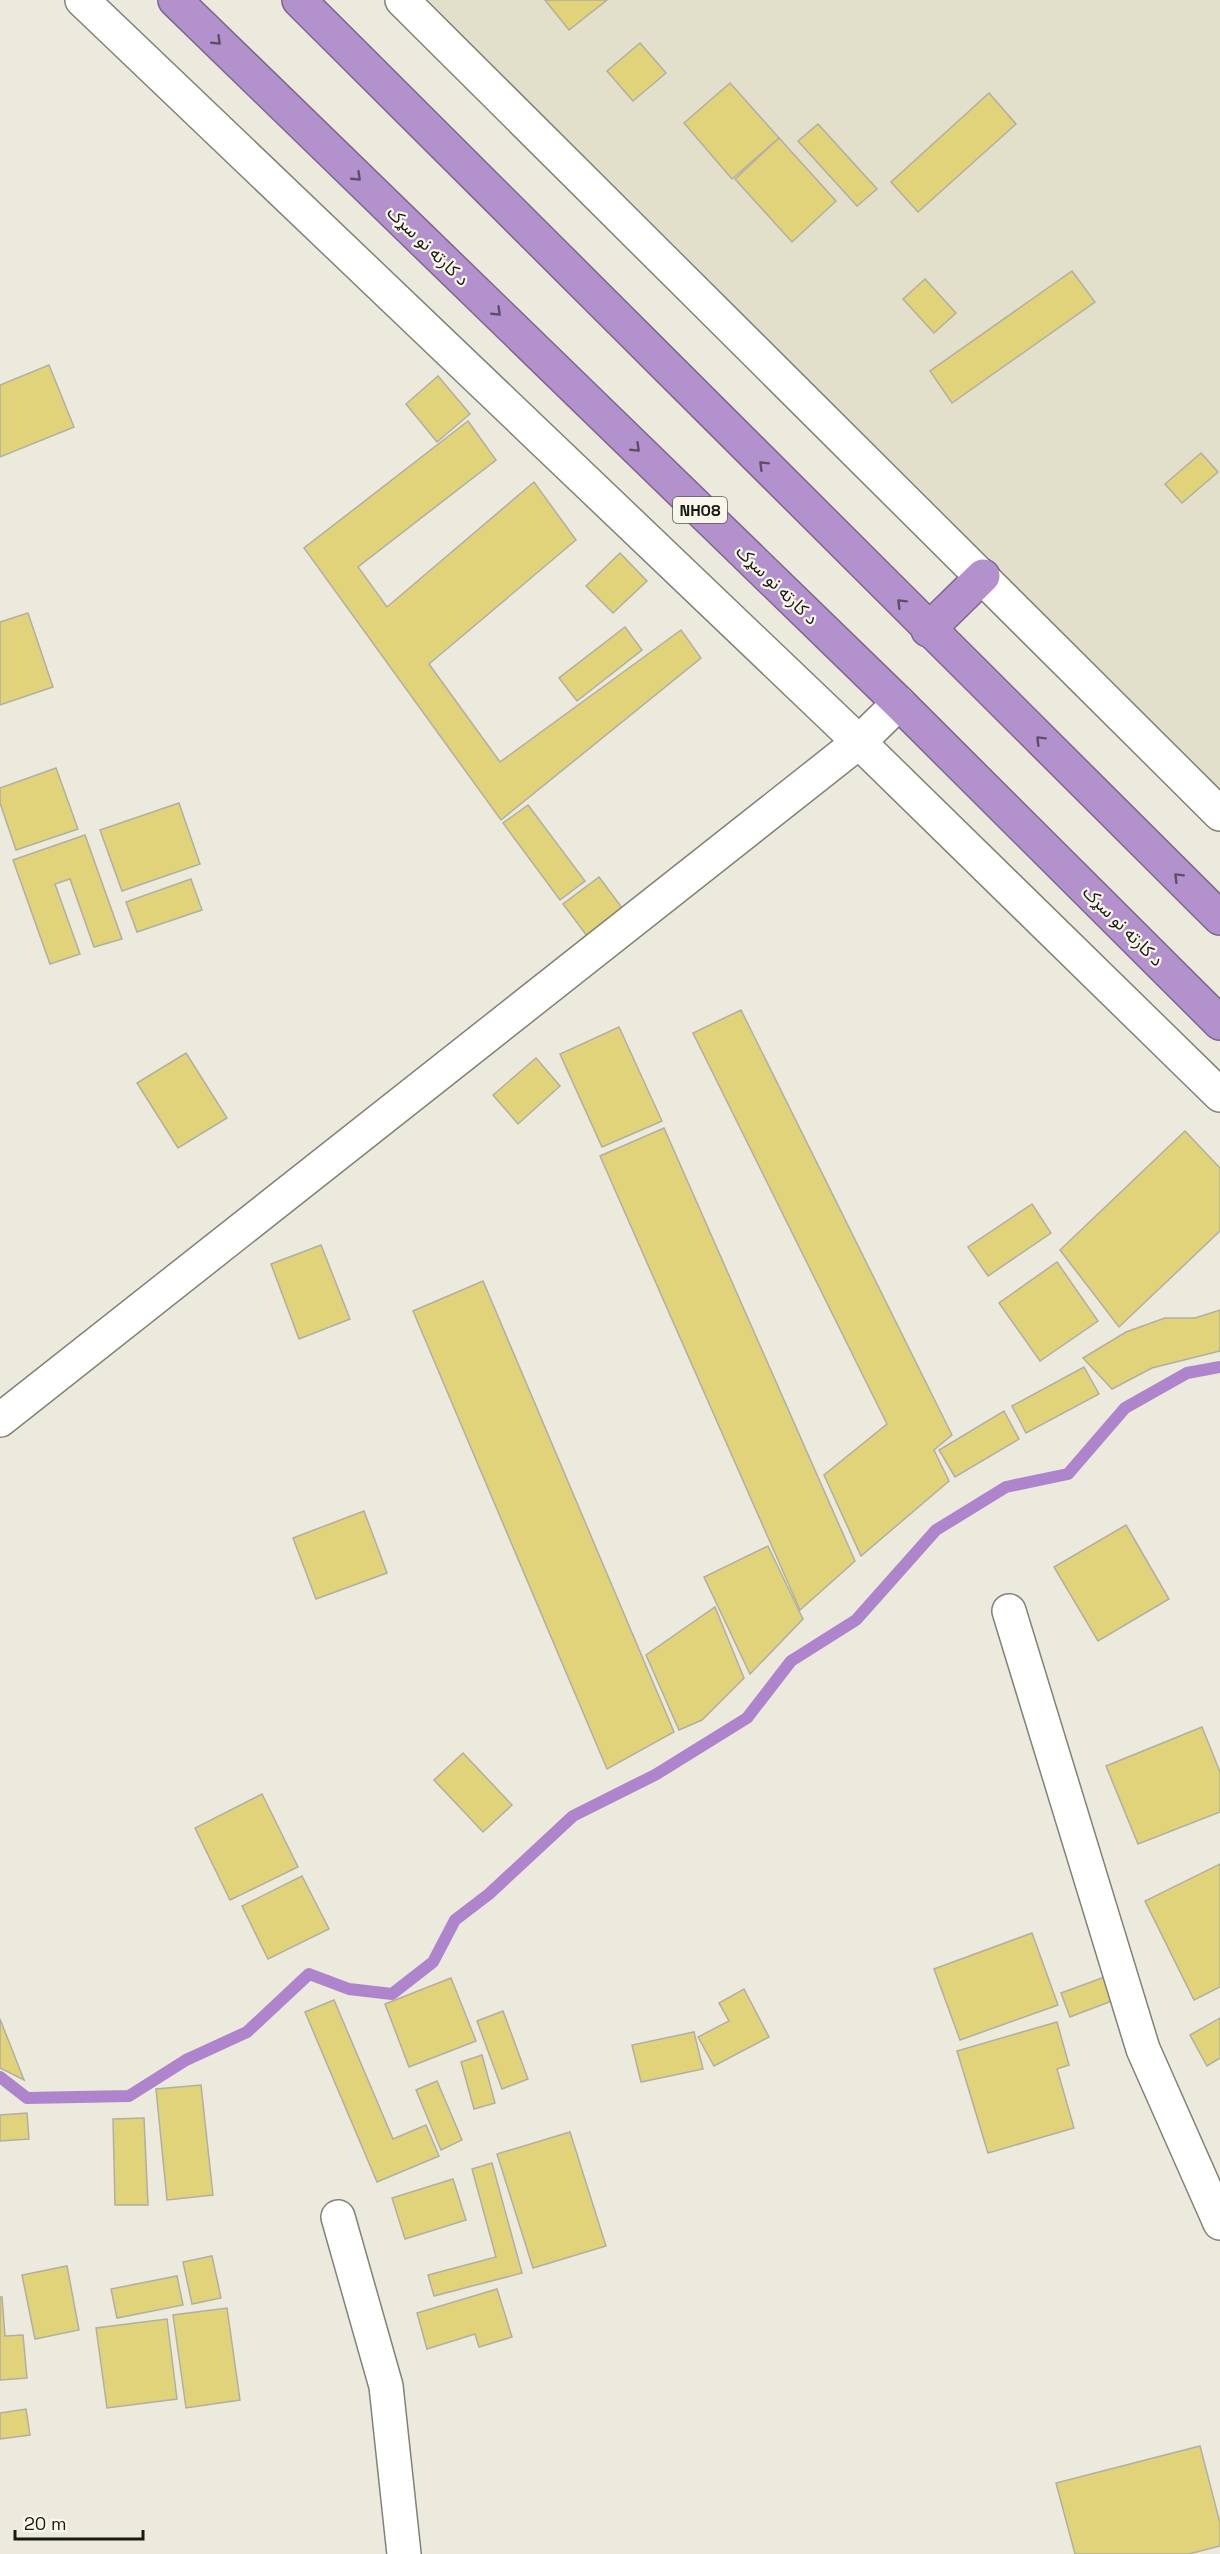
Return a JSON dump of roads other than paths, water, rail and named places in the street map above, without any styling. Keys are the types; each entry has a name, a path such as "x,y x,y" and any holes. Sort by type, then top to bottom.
{"highway":[{"name":"د کارته نو سړک","path":"175,0 899,703 1220,1023"},
{"path":"299,0 928,630 1220,918"},
{"path":"928,630 983,576"}],"street":[{"path":"82,0 859,742 1220,1095"},
{"path":"402,0 1220,814"},
{"path":"0,1420 859,742 899,703"},
{"path":"1009,1611 1143,2049 1220,2223"},
{"path":"338,2217 386,2386 404,2554"}],"waterway":[{"path":"0,2077 27,2098 129,2096 186,2060 247,2032 309,1974 349,1989 392,1994 433,1962 455,1920 489,1894 573,1816 655,1775 747,1718 791,1661 856,1620 936,1530 1006,1487 1068,1474 1125,1408 1187,1373 1220,1367"}]}
